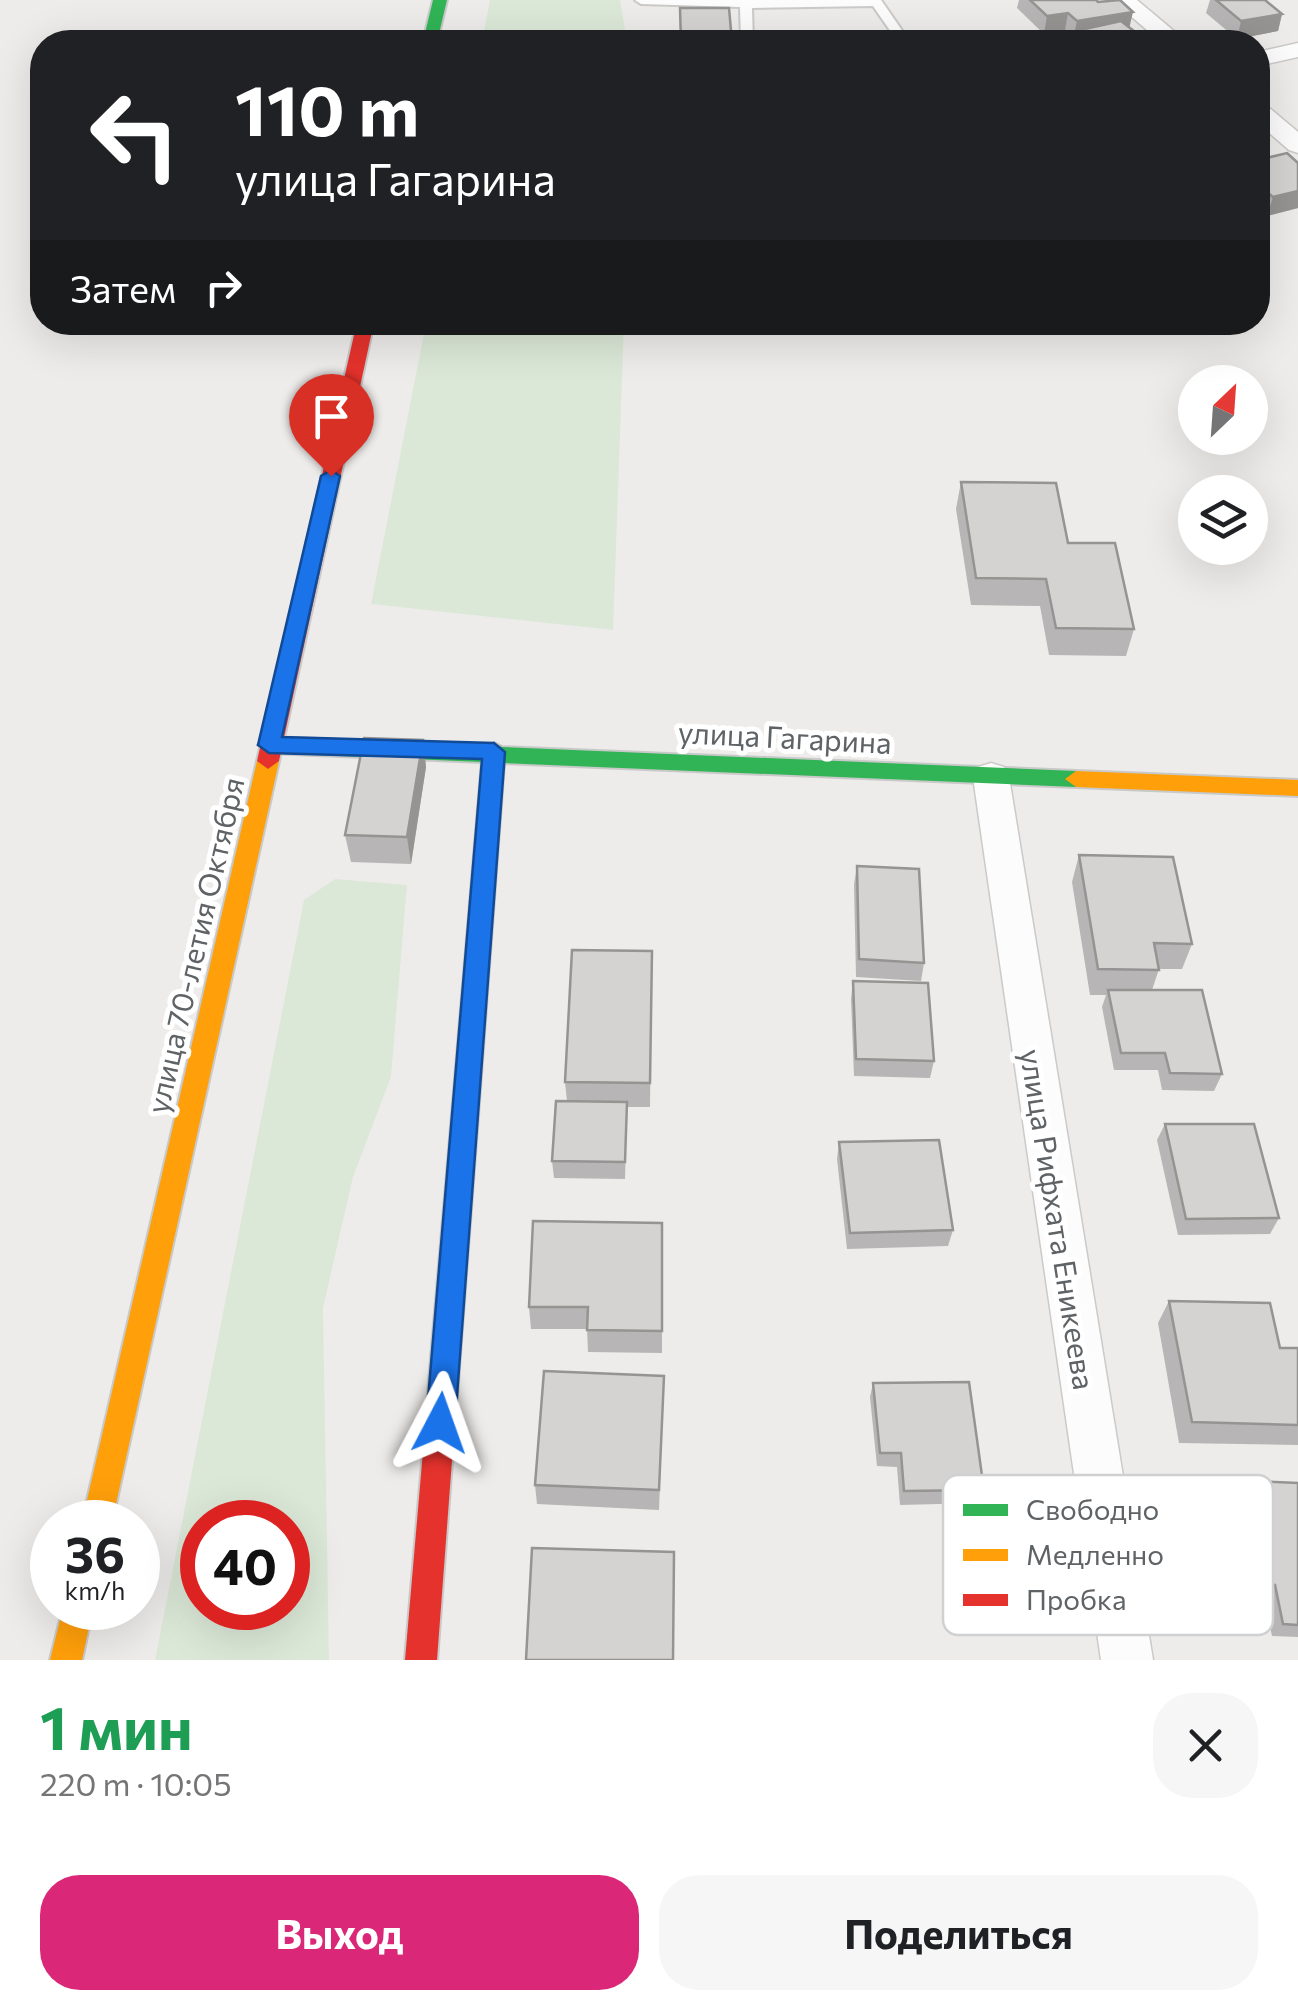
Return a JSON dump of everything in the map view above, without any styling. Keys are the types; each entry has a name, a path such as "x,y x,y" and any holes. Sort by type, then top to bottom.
{"street":[{"path":"433,30 440,0"},
{"path":"1123,0 1159,30"},
{"path":"1270,56 1298,50"},
{"path":"1270,121 1298,144"},
{"name":"улица 70-летия Октября","path":"101,1500 363,335"},
{"name":"улица Гагарина","path":"269,745 1298,788"},
{"path":"422,1660 494,752"},
{"name":"улица Рифхата Еникеева","path":"991,777 1099,1475"},
{"path":"66,1660 73,1630"},
{"name":"улица Рифхата Еникеева","path":"1123,1635 1127,1660"}],"lane":[{"path":"641,0 746,4 876,2 896,30"},
{"path":"746,4 747,30"}],"green space":[{"path":"490,0 620,0 625,30 484,30"},
{"path":"424,335 624,335 613,630 371,604"},
{"path":"335,879 407,885 391,1077 353,1177 323,1308 329,1660 155,1660 180,1532 180,1630 310,1630 310,1500 186,1500 304,900"}],"building":[{"path":"1030,0 1120,0 1133,12 1077,21 1068,13 1047,16"},
{"path":"1216,0 1265,0 1282,14 1241,21"},
{"path":"680,8 729,8 731,30 681,30"},
{"path":"1121,21 1133,30 1080,30"},
{"path":"1287,153 1298,163 1298,191 1270,195 1270,157"},
{"path":"961,482 1056,483 1068,543 1115,543 1134,629 1056,628 1046,579 976,578"},
{"path":"364,738 423,740 407,837 345,835"},
{"path":"1079,855 1173,857 1192,944 1154,943 1159,970 1098,969"},
{"path":"857,866 919,869 924,963 859,959"},
{"path":"572,950 652,951 650,1083 565,1082"},
{"path":"853,981 928,983 934,1061 856,1059"},
{"path":"1108,990 1202,990 1222,1074 1170,1073 1165,1053 1121,1053"},
{"path":"556,1101 627,1102 625,1162 552,1161"},
{"path":"1165,1124 1254,1124 1279,1218 1186,1219"},
{"path":"939,1140 953,1230 850,1233 839,1142"},
{"path":"533,1221 662,1223 662,1331 587,1330 588,1307 529,1307"},
{"path":"1169,1301 1270,1303 1280,1348 1298,1348 1298,1425 1192,1422"},
{"path":"544,1371 664,1376 659,1490 535,1485"},
{"path":"969,1382 982,1475 943,1475 943,1491 904,1491 901,1453 880,1453 873,1383"},
{"path":"1273,1482 1298,1483 1298,1625 1283,1624 1275,1585"},
{"path":"532,1548 674,1552 673,1660 526,1660"}],"traffic: fast":[{"path":"433,30 440,0"},
{"path":"269,745 1076,779"},
{"path":"465,1115 494,751"}],"traffic: slow":[{"path":"102,1500 268,761"},
{"path":"1076,779 1298,788"},
{"path":"66,1660 73,1630"}],"traffic: jam":[{"path":"268,761 363,335"},
{"path":"421,1660 465,1115"}],"route":[{"path":"331,476 269,745 494,752 440,1423"}]}
